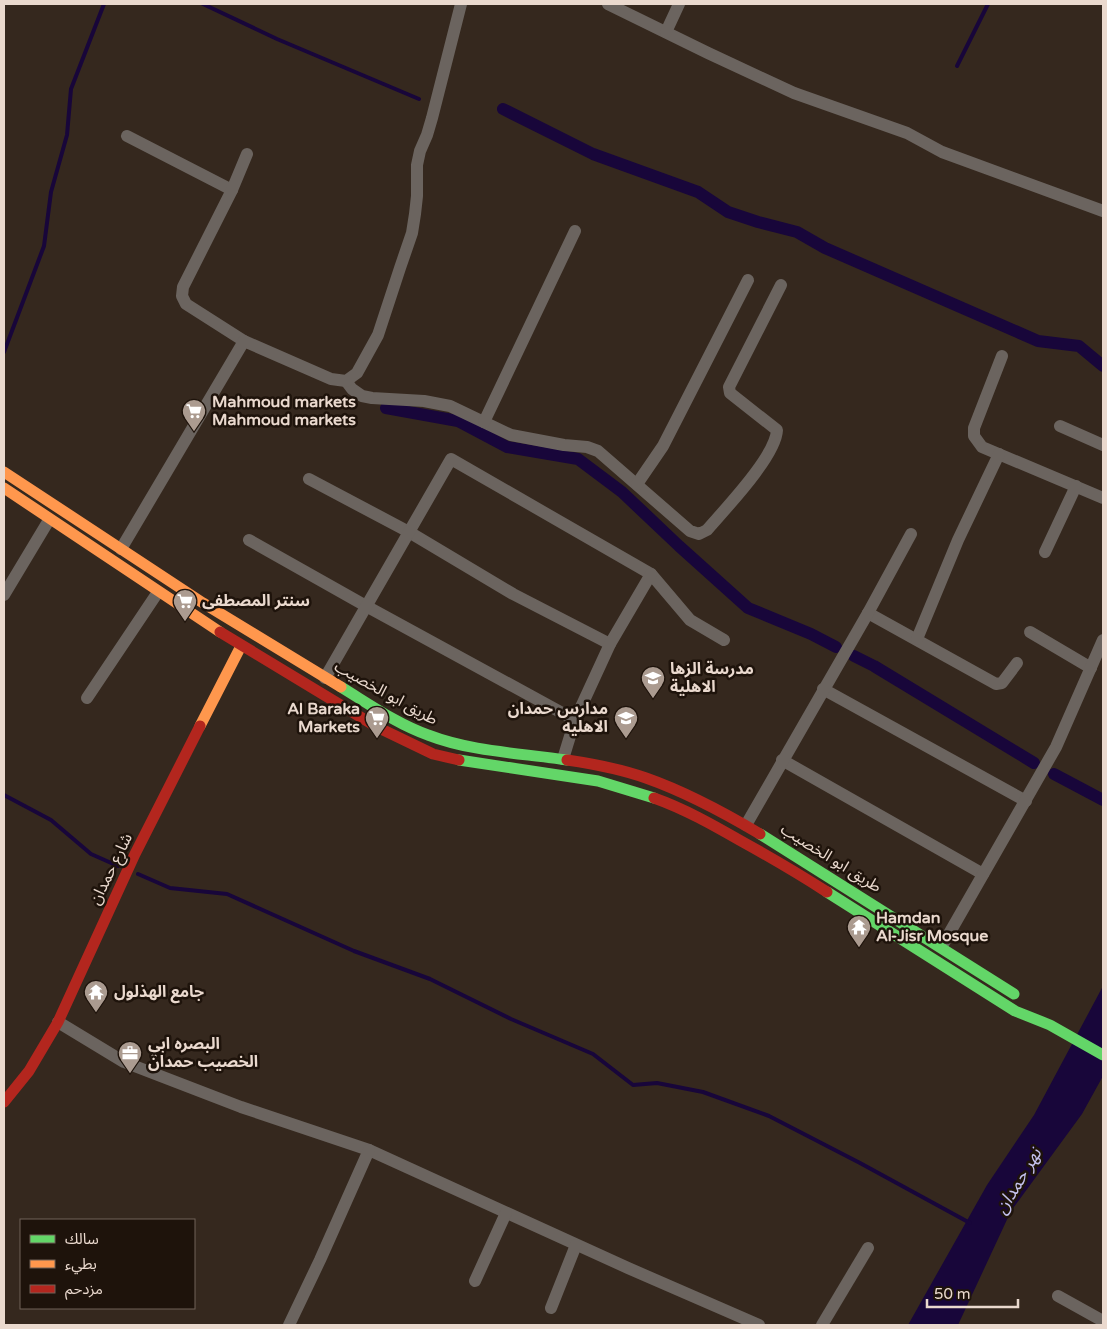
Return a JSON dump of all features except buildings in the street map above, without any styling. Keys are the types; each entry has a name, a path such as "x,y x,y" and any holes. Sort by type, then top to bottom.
{"main road":[{"name":"طريق ابو الخصيب","path":"4,472 246,632 402,724 432,738 464,746 562,759 616,769 650,780 694,798 746,825 942,946 1024,1001 1050,1025"},
{"name":"طريق ابو الخصيب","path":"4,488 49,520 242,646 377,727 433,754 469,762 588,779 635,791 671,804 697,816 794,871 1015,1010 1032,1019 1050,1025"},
{"name":"شارع حمدان","path":"4,1102 29,1071 58,1022 135,854 242,646"},
{"path":"794,871 801,859"},
{"path":"1050,1025 1103,1055"}],"street":[{"path":"246,154 232,190 183,287 182,296 186,304 244,342 331,379 346,380 357,373 378,335 412,233 420,151 432,118 462,4"},
{"path":"608,4 794,93 907,134 942,152 1103,211"},
{"path":"666,32 679,4"},
{"path":"127,136 232,190"},
{"path":"484,422 575,231"},
{"path":"637,484 663,446 748,280"},
{"path":"346,380 352,389 362,396 424,400 450,406 511,435 564,445 587,447 598,451 690,531 699,534 707,530 757,471 777,437 777,430 730,393 729,387 781,286"},
{"path":"121,549 244,342"},
{"path":"1002,356 974,428 974,436 982,447 1103,498"},
{"path":"1060,426 1103,445"},
{"path":"917,639 958,540 999,454"},
{"path":"325,678 451,459 651,574 690,620 724,640"},
{"path":"308,479 408,532 513,594 610,644"},
{"path":"1044,552 1076,486"},
{"path":"4,595 49,520"},
{"path":"746,825 868,613 911,534"},
{"path":"249,540 575,720"},
{"path":"562,759 575,720 610,644 651,574"},
{"path":"87,698 158,592"},
{"path":"868,613 996,684 1002,683 1017,663"},
{"path":"1030,632 1091,668"},
{"path":"942,946 1056,747 1103,640"},
{"path":"823,689 1026,801"},
{"path":"782,760 982,874"},
{"path":"58,1022 124,1062 241,1107 369,1150 576,1245 759,1325"},
{"path":"289,1325 369,1150"},
{"path":"475,1281 506,1213"},
{"path":"551,1308 576,1245"},
{"path":"822,1325 868,1248"},
{"path":"1058,1296 1103,1321"}],"water":[{"name":"نهر حمدان","path":"1103,986 1103,1076 1082,1114 1011,1211 958,1325 908,1325 987,1185 1034,1115"}],"waterway":[{"path":"4,352 44,246 51,192 67,135 71,89 104,4"},
{"path":"203,4 277,39 419,99"},
{"path":"957,66 988,4"},
{"path":"503,109 593,154 698,192 728,212 797,232 825,248 1038,341 1079,346 1103,366"},
{"path":"386,408 458,421 507,447 578,459 622,492 748,608 811,634 836,647"},
{"path":"854,656 874,666 1034,763"},
{"path":"1054,774 1103,800"},
{"path":"4,795 51,820 91,854 118,866"},
{"path":"138,874 170,888 227,894 354,951 430,979 511,1019 593,1054 633,1085 657,1083 703,1092 769,1116 970,1223"}],"traffic: fast":[{"path":"341,687 405,725 445,741 479,749 567,760"},
{"path":"459,760 598,781 654,798"},
{"path":"760,834 1014,994"},
{"path":"827,892 1015,1011 1050,1025 1103,1055"}],"traffic: slow":[{"path":"4,472 203,603 341,687"},
{"path":"4,488 220,632"},
{"path":"200,726 241,646"}],"traffic: jam":[{"path":"220,632 377,727 433,754 459,760"},
{"path":"4,1102 29,1071 58,1022 135,854 200,726"},
{"path":"567,760 617,769 661,784 704,803 760,834"},
{"path":"654,798 709,823 774,859 827,892"}],"place":[{"name":"Mahmoud markets Mahmoud markets","path":"194,432"},
{"name":"سنتر المصطفى","path":"185,622"},
{"name":"مدرسة الزها الاهلية","path":"653,699"},
{"name":"Al Baraka Markets","path":"377,739"},
{"name":"مدارس حمدان الاهليه","path":"626,739"},
{"name":"Hamdan Al-Jisr Mosque","path":"859,948"},
{"name":"جامع الهذلول","path":"96,1013"},
{"name":"البصره ابي الخصيب حمدان","path":"130,1074"}]}
